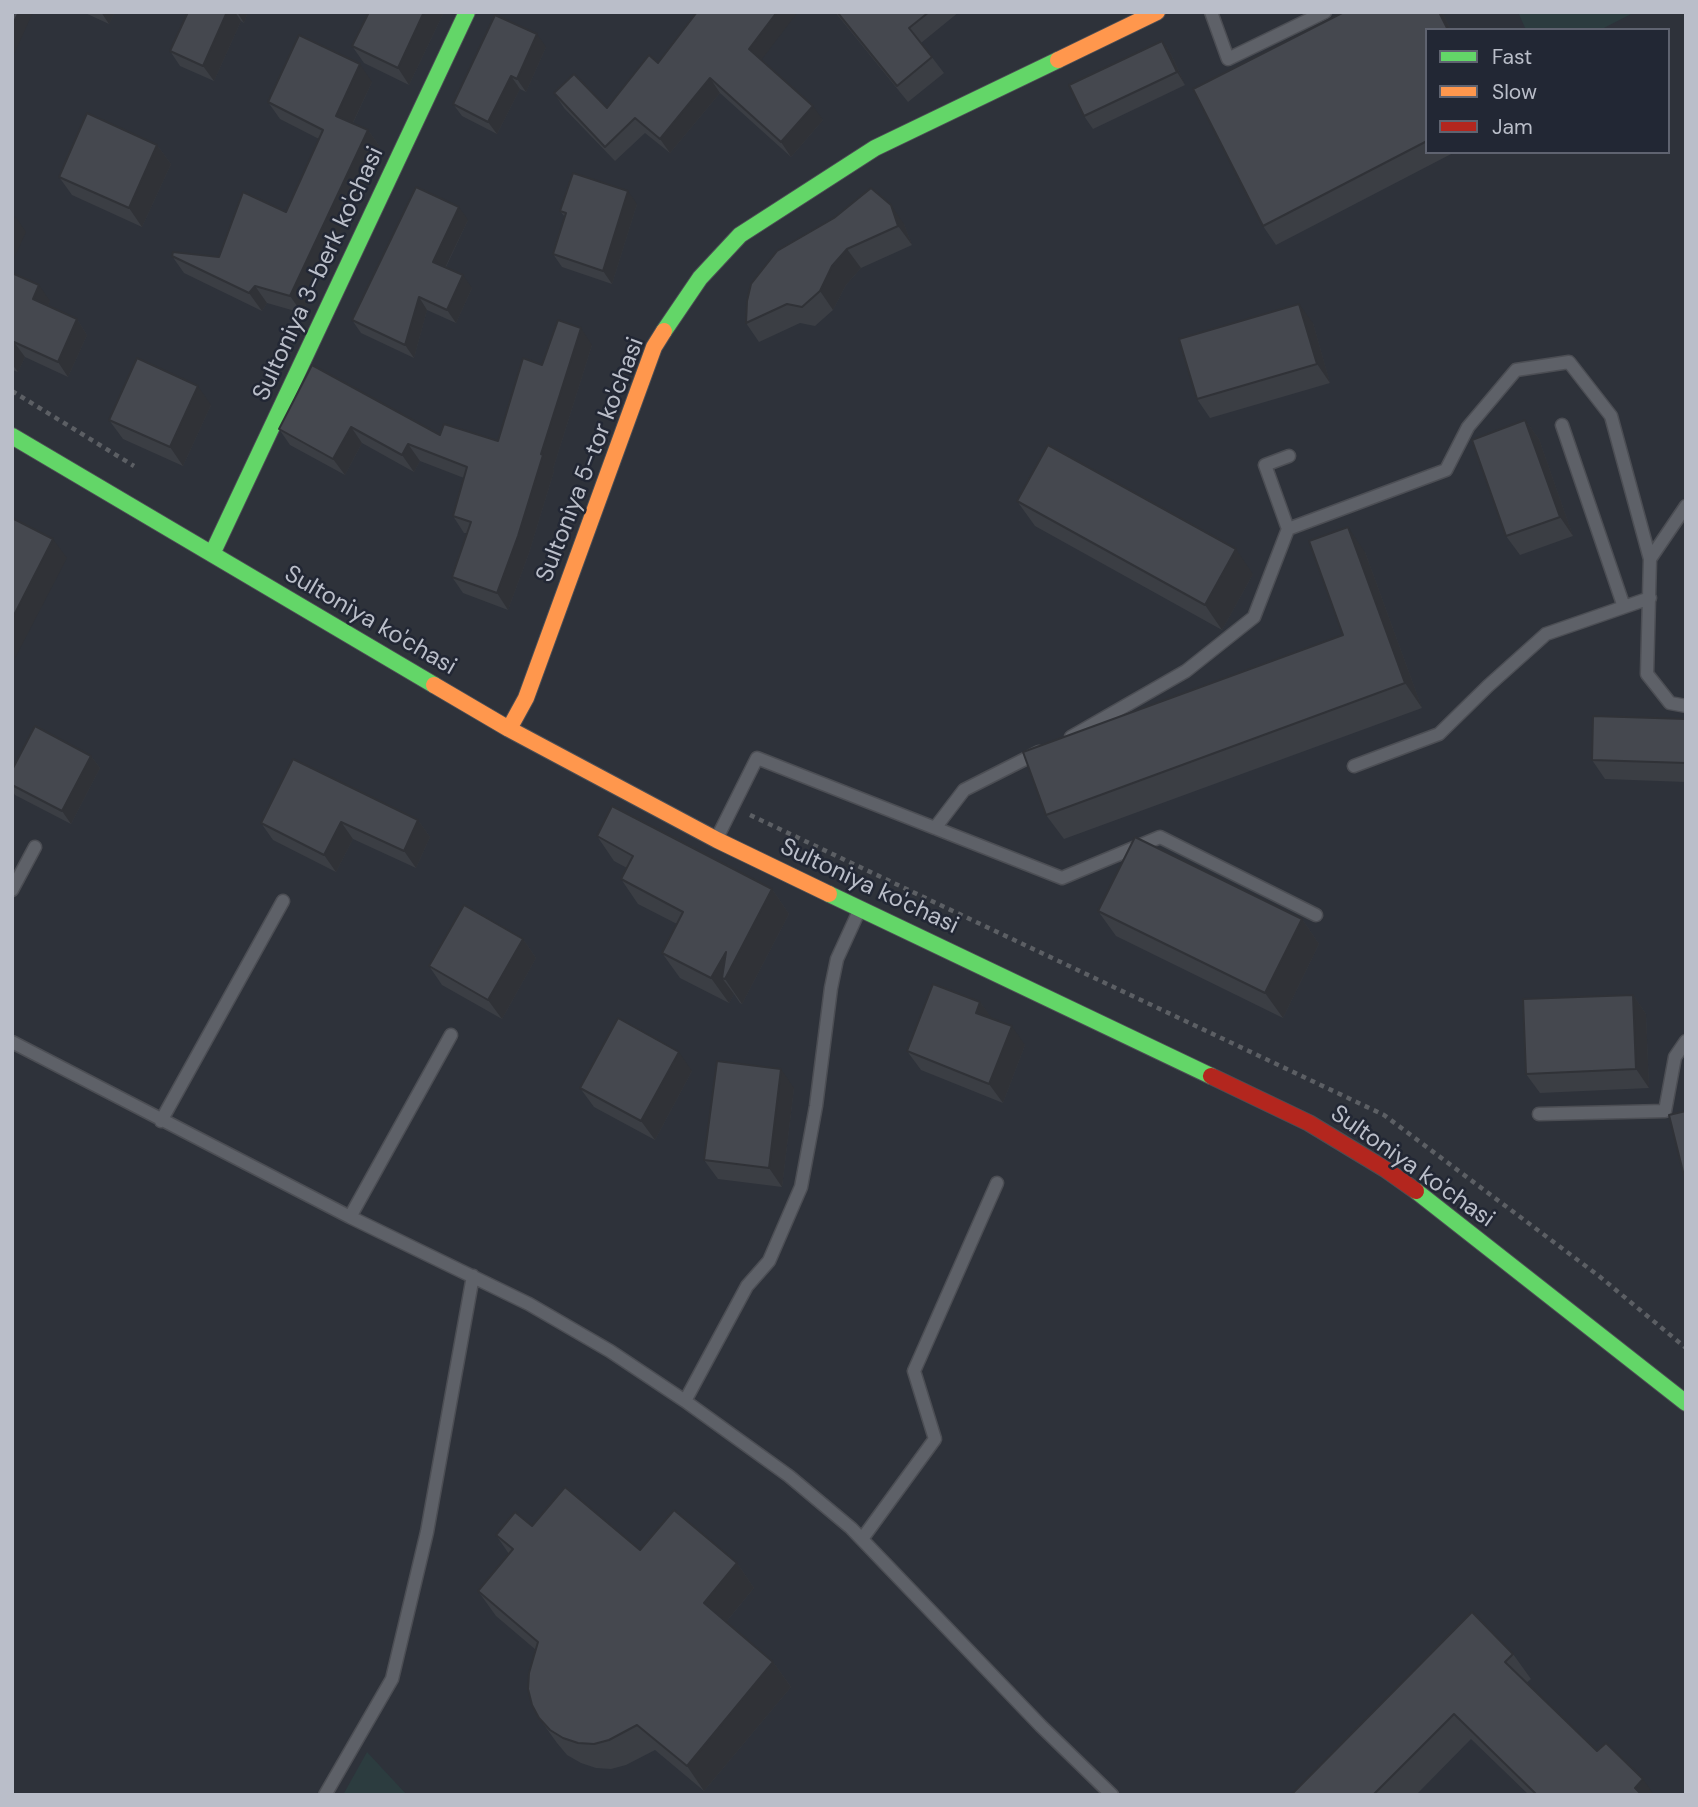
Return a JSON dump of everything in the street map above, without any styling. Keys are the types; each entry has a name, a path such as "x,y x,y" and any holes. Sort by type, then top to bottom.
{"street":[{"name":"Sultoniya 3-berk ko'chasi","path":"212,554 467,12"},
{"name":"Sultoniya 5-tor ko'chasi","path":"509,729 526,698 654,347 700,278 740,234 875,148 1157,12"},
{"name":"Sultoniya ko'chasi","path":"12,436 509,729 717,840 1268,1102 1347,1145 1421,1195 1686,1403"}],"lane":[{"path":"1211,12 1228,59 1325,12"},
{"path":"1288,529 1446,470 1468,427 1516,370 1569,362 1611,416 1650,559 1647,674 1671,703 1686,706"},
{"path":"1562,425 1624,607"},
{"path":"1063,741 1186,671 1254,617 1288,529 1265,465 1289,456"},
{"path":"1650,559 1686,506"},
{"path":"1354,765 1439,734 1546,634 1650,598"},
{"path":"935,828 964,790 1050,747"},
{"path":"717,840 757,758 1062,878 1160,837 1316,915"},
{"path":"12,890 35,847"},
{"path":"161,1121 283,901"},
{"path":"685,1401 747,1286 769,1261 801,1187 817,1106 836,959 860,908"},
{"path":"350,1217 451,1035"},
{"path":"1539,1114 1665,1111 1675,1057 1686,1041"},
{"path":"12,1042 350,1217 529,1304 610,1351 685,1401 789,1476 862,1539 1041,1726 1112,1795"},
{"path":"862,1539 935,1439 914,1371 997,1183"},
{"path":"324,1795 392,1679 427,1532 473,1276"}],"path":[{"path":"12,391 137,468"},
{"path":"732,807 1384,1115 1600,1276 1686,1349"}],"shaded area":[{"path":"1518,12 1635,12 1604,28 1525,28"},
{"path":"367,1752 407,1795 343,1795"}],"building":[{"path":"12,12 19,12 12,26"},
{"path":"188,12 227,12 203,66 170,51"},
{"path":"369,12 424,12 398,68 352,46"},
{"path":"697,12 777,12 749,49 813,106 781,142 710,78 660,139 635,118 605,147 554,93 574,74 607,108 649,55 658,63"},
{"path":"837,12 929,12 909,28 932,57 897,86"},
{"path":"1344,12 1439,12 1447,28 1425,28 1425,142 1263,226 1193,89"},
{"path":"495,15 537,34 517,79 511,76 488,122 453,104"},
{"path":"299,35 360,64 336,116 368,130 290,296 255,286 249,293 172,256 173,252 219,257 243,192 286,212 323,130 268,102"},
{"path":"1162,41 1177,72 1084,116 1069,85"},
{"path":"87,113 157,145 129,208 59,177"},
{"path":"573,173 628,191 603,271 553,254 566,213 560,211"},
{"path":"416,187 459,207 433,262 463,275 447,310 419,297 405,345 352,320"},
{"path":"871,188 891,205 898,226 847,249 832,266 820,291 802,307 787,304 746,323 751,284 777,251 834,218"},
{"path":"12,273 39,285 33,299 77,319 58,362 14,342 12,345"},
{"path":"1299,304 1317,364 1197,399 1179,339"},
{"path":"558,320 581,328 518,536 497,593 452,577 471,522 453,516 467,467 408,444 402,455 351,427 333,459 279,429 312,365 440,435 444,424 498,441 523,358 542,365"},
{"path":"137,358 198,386 170,447 109,420"},
{"path":"1525,420 1560,517 1506,536 1472,440"},
{"path":"1048,445 1236,549 1205,605 1017,501"},
{"path":"12,518 53,539 12,619"},
{"path":"1348,527 1405,683 1046,815 1023,752 1343,635 1309,541"},
{"path":"1593,716 1686,719 1686,763 1592,760"},
{"path":"35,726 91,756 62,811 12,785 12,770"},
{"path":"293,759 418,820 404,851 341,822 324,855 261,823"},
{"path":"612,806 772,889 725,979 722,978 726,952 711,978 662,953 683,912 621,879 633,856 597,836"},
{"path":"1135,837 1302,919 1265,993 1098,911"},
{"path":"464,905 523,939 488,1000 429,966"},
{"path":"933,984 980,1002 976,1013 1012,1026 989,1084 907,1051"},
{"path":"1633,995 1636,1069 1526,1074 1523,999"},
{"path":"618,1018 679,1052 641,1121 580,1088"},
{"path":"717,1061 781,1069 769,1168 704,1160"},
{"path":"1686,1111 1686,1184 1669,1115"},
{"path":"565,1487 640,1550 674,1510 737,1563 704,1603 773,1662 687,1766 637,1725 609,1740 594,1744 578,1743 550,1730 532,1705 528,1689 529,1673 538,1642 478,1591 513,1549 496,1535 515,1512 532,1526"},
{"path":"1472,1612 1513,1654 1505,1662 1597,1751 1606,1743 1643,1779 1635,1788 1642,1795 1537,1795 1454,1714 1373,1795 1291,1795"}],"traffic: fast":[{"path":"212,554 467,12"},
{"path":"664,331 700,278 740,235 875,148 1058,60"},
{"path":"12,436 434,685"},
{"path":"829,894 1211,1076"},
{"path":"1416,1191 1686,1403"}],"traffic: slow":[{"path":"1058,60 1157,12"},
{"path":"509,729 526,698 654,347 664,331"},
{"path":"434,685 509,729 717,840 829,894"}],"traffic: jam":[{"path":"1211,1076 1309,1123 1416,1191"}]}
